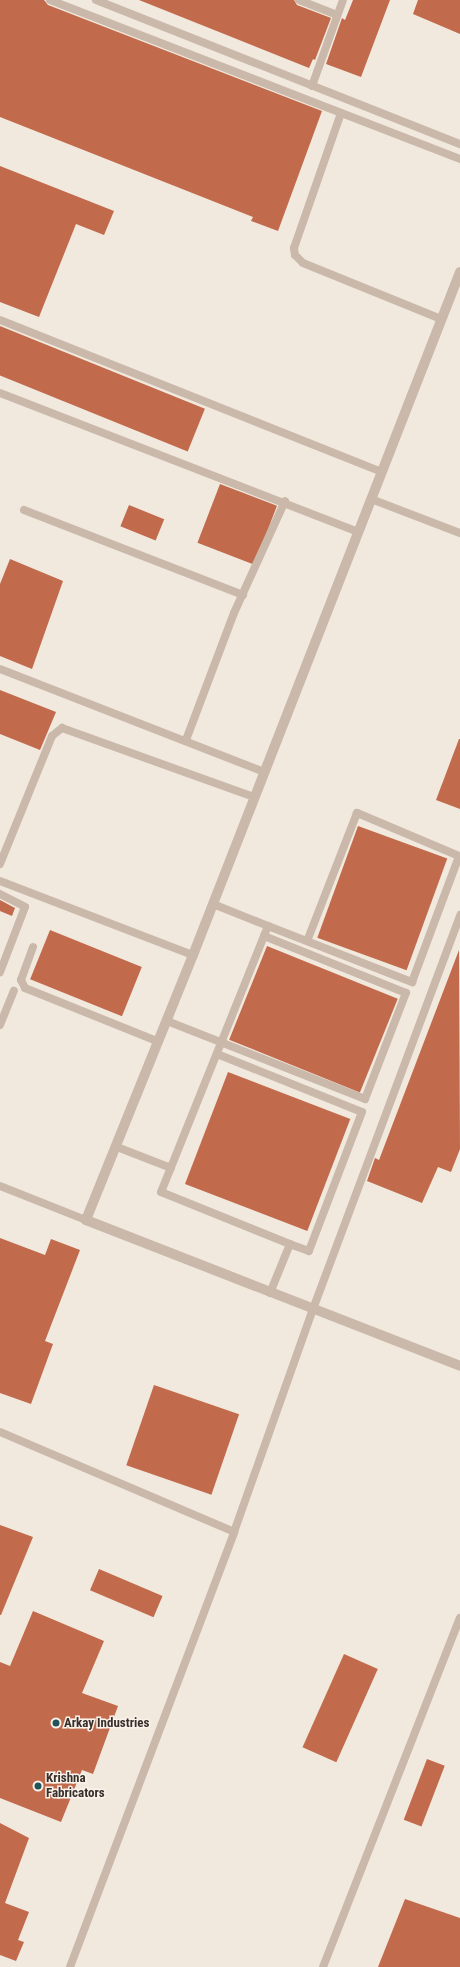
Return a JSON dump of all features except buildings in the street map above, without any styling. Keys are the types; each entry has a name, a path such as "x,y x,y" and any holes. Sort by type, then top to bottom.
{"street":[{"path":"460,272 159,1042 86,1220 313,1310 460,1366"}],"lane":[{"path":"50,0 460,160"},
{"path":"96,0 460,144"},
{"path":"299,0 337,15"},
{"path":"312,86 343,0"},
{"path":"341,113 294,248 295,255 303,263 441,320"},
{"path":"0,320 381,472"},
{"path":"0,393 285,501 358,532"},
{"path":"372,499 460,532"},
{"path":"186,740 243,595 285,501"},
{"path":"24,510 243,595"},
{"path":"0,669 186,740 264,772"},
{"path":"0,864 52,736 62,728 254,797"},
{"path":"213,904 268,926 412,982 459,856 358,813 307,941"},
{"path":"0,881 193,955"},
{"path":"0,894 25,907 0,972"},
{"path":"70,1967 234,1532 313,1310 460,915"},
{"path":"217,1054 362,1112 309,1251 161,1192 268,926"},
{"path":"167,1021 365,1099 406,993 264,936"},
{"path":"33,948 21,980 25,988 159,1042"},
{"path":"0,1025 14,991"},
{"path":"117,1147 171,1168"},
{"path":"0,1186 86,1220"},
{"path":"270,1293 290,1244"},
{"path":"0,1432 234,1532"},
{"path":"323,1967 460,1618"}],"place":[{"name":"Arkay Industries","path":"56,1723"},
{"name":"Krishna Fabricators","path":"38,1786"}]}
